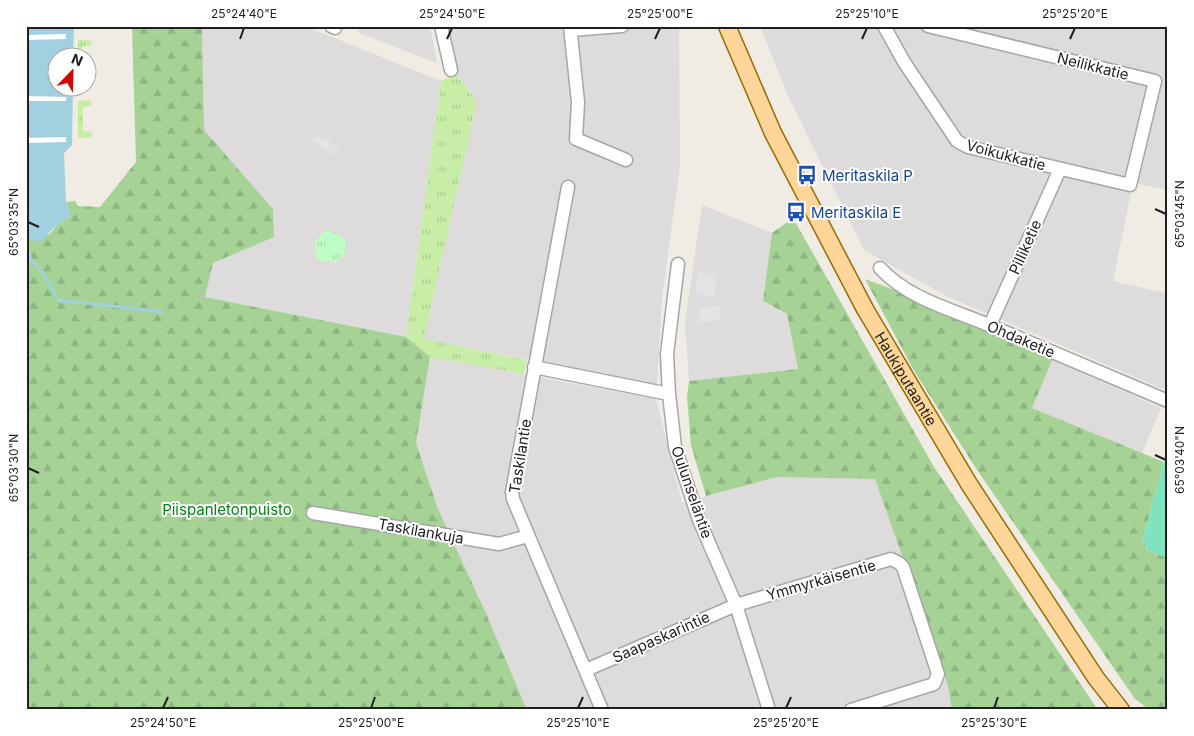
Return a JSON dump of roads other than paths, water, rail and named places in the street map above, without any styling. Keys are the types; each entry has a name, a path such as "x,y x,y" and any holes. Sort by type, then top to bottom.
{"main road":[{"name":"Haukiputaantie","path":"727,26 772,133 865,309 970,484 1096,678 1121,710"}],"street":[{"path":"441,26 450,70"},
{"path":"622,26 571,28 578,102 576,139 626,160"},
{"name":"Voikukkatie","path":"884,26 904,62 957,141 968,147 1130,185"},
{"name":"Neilikkatie","path":"928,26 1155,81 1130,185"},
{"name":"Pilliketie","path":"990,325 1060,169"},
{"name":"Taskilantie","path":"568,187 512,492 528,536 602,710"},
{"name":"Oulunseläntie","path":"678,264 667,354 675,447 699,520 736,604 769,710"},
{"name":"Ohdaketie","path":"880,268 896,282 925,299 1168,401"},
{"path":"534,367 669,394"},
{"name":"Taskilankuja","path":"313,513 499,544 528,536"},
{"name":"Ymmyrkäisentie","path":"736,604 891,559 900,563 904,567 938,674 934,684 851,710"},
{"name":"Saapaskarintie","path":"586,670 736,604"}],"water":[{"path":"26,26 74,26 73,48 48,48 48,98 73,98 72,145 64,153 66,202 71,215 57,225 40,242 27,241 33,262 26,261"}],"waterway":[{"path":"33,262 43,273 56,296"},
{"path":"58,300 162,312"}],"place":[{"name":"Meritaskila P","path":"807,175"},
{"name":"Meritaskila E","path":"796,212"}],"park label":[{"name":"Piispanletonpuisto","path":"227,509"}]}
